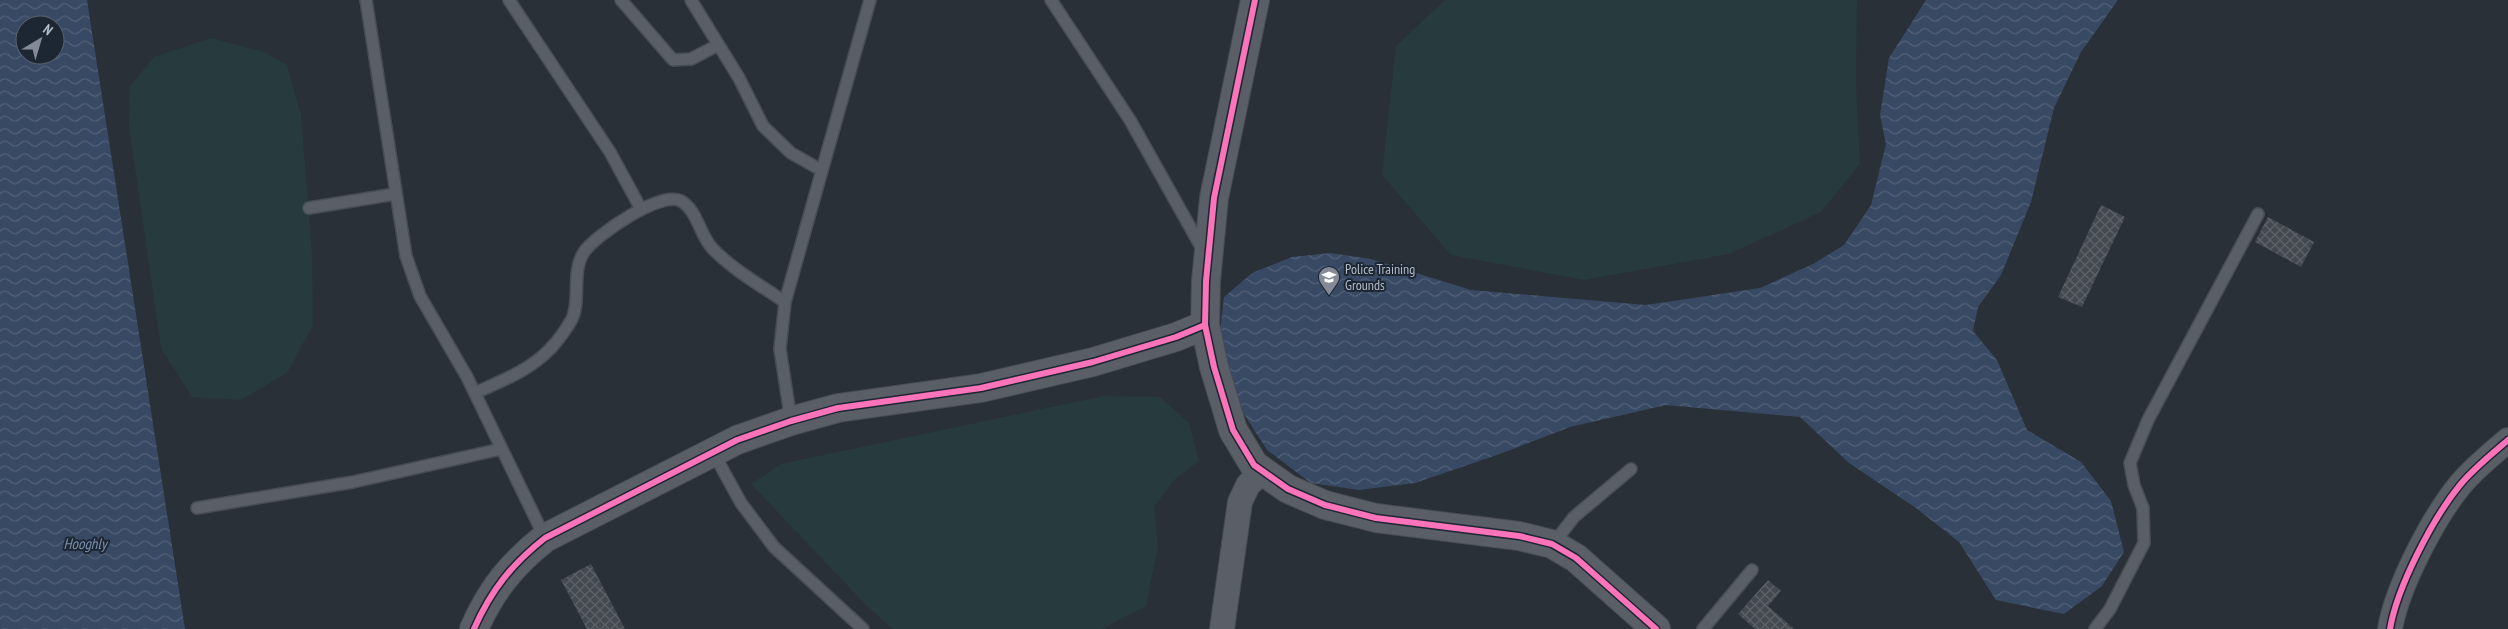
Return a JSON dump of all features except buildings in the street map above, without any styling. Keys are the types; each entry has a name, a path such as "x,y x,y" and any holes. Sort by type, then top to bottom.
{"street":[{"path":"1255,0 1214,198 1208,260 1205,325 1214,367 1233,430 1254,465 1288,489 1324,505 1376,518 1520,536 1552,544 1576,558 1656,629"},
{"path":"474,629 499,583 518,559 545,538 737,440 791,421 838,408 1000,384 1093,362 1176,337 1205,325"},
{"path":"2390,629 2417,553 2442,510 2464,480 2508,440"},
{"path":"1222,629 1240,502 1248,485 1263,471"}],"lane":[{"path":"366,0 406,256 420,296 475,393 545,538"},
{"path":"509,0 605,144 641,209"},
{"path":"621,0 673,60 691,59 718,45"},
{"path":"691,0 739,78 764,126 790,153 821,170"},
{"path":"791,421 780,349 785,302 870,0"},
{"path":"1051,0 1130,120 1208,260"},
{"path":"309,208 395,194"},
{"path":"475,393 521,372 550,349 572,318 578,266 584,252 613,228 641,209 668,199 681,201 688,208 710,246 720,256 785,302"},
{"path":"2095,629 2110,610 2144,542 2143,508 2134,484 2130,463 2148,420 2258,214"},
{"path":"196,508 362,480 501,449"},
{"path":"713,452 740,503 774,547 863,629"},
{"path":"1552,544 1574,517 1631,469"},
{"path":"1703,629 1752,570"}],"green space":[{"path":"1445,0 1857,0 1856,84 1860,164 1821,212 1729,254 1584,280 1451,255 1382,175 1396,46"},
{"path":"211,38 264,52 287,65 301,115 312,254 313,325 287,373 241,400 192,397 161,348 129,126 130,86 154,57"},
{"path":"1104,396 1160,397 1189,423 1199,461 1174,480 1154,507 1158,546 1146,606 1102,629 893,629 867,606 751,484 781,464"}],"water":[{"name":"Hooghly","path":"0,0 87,0 185,629 0,629"},
{"path":"1926,0 2118,0 2081,52 2054,108 2031,202 2001,275 1978,307 1973,331 1997,360 2027,430 2081,462 2111,501 2124,552 2102,586 2064,614 1996,600 1959,542 1916,508 1849,463 1800,417 1666,405 1570,427 1497,455 1415,483 1359,490 1311,483 1267,450 1233,397 1220,332 1224,297 1252,273 1292,257 1330,253 1371,259 1471,290 1646,305 1760,288 1813,264 1844,245 1871,205 1886,144 1880,115 1889,58"}],"cycle path":[{"path":"1255,0 1214,198 1206,281 1205,325 1214,367 1233,430 1254,465 1288,489 1325,505 1376,518 1519,536 1552,544 1576,558 1656,629"},
{"path":"474,629 495,590 522,558 545,538 737,440 791,421 838,408 981,388 1093,362 1176,337 1205,325"},
{"path":"2390,629 2400,593 2408,574 2439,516 2465,479 2508,440"}],"place":[{"name":"Police Training Grounds","path":"1329,296"}]}
